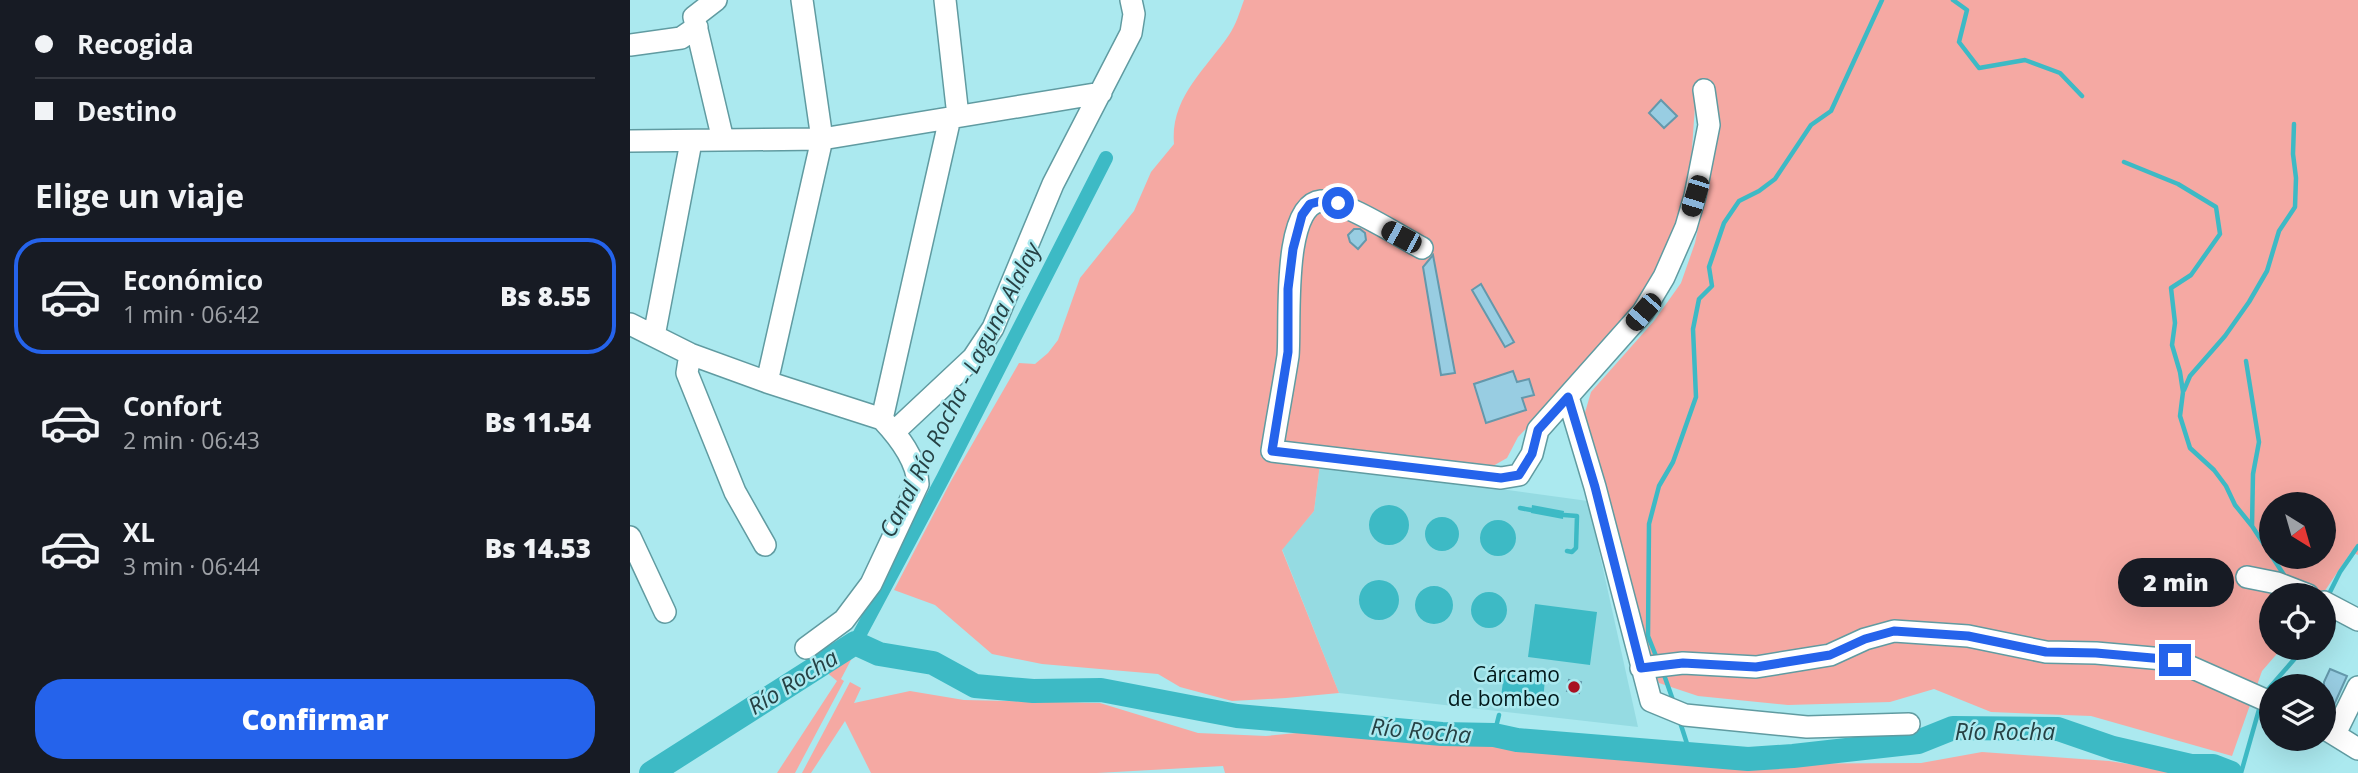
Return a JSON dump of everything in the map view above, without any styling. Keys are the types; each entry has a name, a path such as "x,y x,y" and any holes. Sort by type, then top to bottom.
{"street":[{"path":"716,0 694,17 723,140"},
{"path":"766,382 822,139 802,0"},
{"path":"888,425 954,117 945,0"},
{"path":"888,425 973,358 993,328 1054,184 1131,33 1134,14 1132,0"},
{"path":"630,46 681,38 696,27"},
{"path":"1422,248 1338,203 1321,201 1310,204 1302,215 1293,249 1288,289 1288,352 1272,451 1501,478 1519,475 1532,454 1538,430 1643,312 1664,277 1695,196 1709,125 1704,90"},
{"path":"630,141 822,139 1101,93"},
{"path":"654,336 691,142"},
{"path":"630,324 690,354 888,425 912,460 918,472 918,484 870,584 844,620 806,648"},
{"path":"690,354 687,373 735,492 765,545"},
{"path":"1568,397 1595,487 1651,701 1685,715 1807,727 1909,724"},
{"path":"630,537 665,612"},
{"path":"2247,577 2277,583"},
{"path":"2336,608 2358,620"},
{"path":"1641,668 1683,663 1756,667 1830,655 1865,639 1894,631 1968,636 2046,652 2175,660 2259,698"},
{"path":"2336,722 2358,687"},
{"path":"2336,735 2358,749"}],"shaded area":[{"path":"1244,0 2358,0 2358,555 2351,552 2330,583 2259,583 2259,660 2272,660 2259,674 2232,756 2091,716 1991,712 1934,689 1890,702 1788,705 1698,696 1659,683 1650,659 1584,416 1591,392 1654,321 1681,283 1695,243 1713,156 1695,106 1689,191 1684,221 1635,311 1574,380 1518,437 1507,458 1493,466 1385,458 1265,438 1261,457 1320,464 1314,511 1282,550 1339,693 1232,701 1180,687 1158,674 1042,664 992,654 935,605 894,590 951,481 1019,363 1035,364 1058,340 1080,278 1134,211 1151,172 1174,144 1174,128 1183,99 1236,22"},
{"path":"1320,464 1588,501 1638,727 1339,693 1282,549 1314,511"},
{"path":"1389,505 1397,506 1403,511 1408,517 1408,533 1403,539 1397,544 1389,545 1381,544 1375,539 1370,533 1369,525 1370,517 1375,511 1381,506"},
{"path":"1532,505 1564,511 1563,519 1531,513"},
{"path":"1442,517 1454,522 1459,534 1454,546 1442,551 1430,546 1425,534 1430,522"},
{"path":"1498,520 1510,526 1516,538 1510,550 1498,556 1486,550 1480,538 1486,526"},
{"path":"1379,580 1387,581 1393,586 1398,592 1398,608 1393,614 1387,619 1379,620 1371,619 1365,614 1360,608 1359,600 1360,592 1365,586 1371,581"},
{"path":"1434,586 1448,591 1453,605 1448,619 1434,624 1420,619 1415,605 1420,591"},
{"path":"1489,592 1502,597 1507,610 1502,623 1489,628 1476,623 1471,610 1476,597"},
{"path":"1535,604 1597,612 1590,665 1528,657"},
{"path":"852,658 841,679 844,681 795,773 777,773 837,681 825,671"},
{"path":"1504,674 1545,678 1543,702 1501,697"},
{"path":"850,682 861,688 854,703 910,691 964,700 1100,703 1198,733 1266,736 1318,731 1372,736 1390,731 1430,740 1527,744 1731,764 1921,763 1982,752 2109,761 2188,773 1225,773 1223,766 1097,773 871,773 845,721 811,773 802,773"}],"building":[{"path":"1661,100 1677,116 1664,128 1649,113"},
{"path":"1354,229 1365,233 1366,240 1358,249 1350,242 1348,235"},
{"path":"1433,255 1455,373 1441,375 1423,267"},
{"path":"1481,284 1514,342 1505,347 1472,290"},
{"path":"1513,371 1517,382 1529,379 1534,395 1522,398 1526,410 1486,423 1474,384"},
{"path":"2330,669 2347,676 2336,700 2336,674 2328,674"},
{"name":"Cárcamo de bombeo","path":"1569,680 1581,682 1579,693 1567,691"}],"waterway":[{"path":"1658,661 1648,636 1649,524 1659,486 1673,462 1696,397 1693,329 1699,299 1712,286 1709,267 1724,223 1739,201 1775,179 1811,125 1831,111 1882,0"},
{"path":"1953,0 1967,10 1959,42 1979,68 2025,60 2060,73 2082,96"},
{"path":"2184,390 2190,376 2225,336 2249,302 2267,271 2279,231 2295,207 2294,124"},
{"name":"Canal Río Rocha - Laguna Alalay","path":"855,643 943,478 1106,158"},
{"path":"2124,162 2178,184 2216,207 2220,234 2191,275 2171,288 2175,323 2172,345 2183,392 2180,416 2190,448 2214,470 2226,486 2235,505 2286,578"},
{"path":"2246,361 2259,442 2253,474 2252,526"},
{"path":"1520,508 1531,510"},
{"path":"1564,515 1577,516 1576,548 1572,552 1567,551"},
{"path":"2334,583 2358,546"},
{"name":"Río Rocha","path":"651,773 855,643 879,654 933,663 975,686 1033,691 1101,690 1237,716 1442,734 1494,735 1517,740 1748,759 1918,742 1953,728 2058,729 2113,748 2191,766 2213,766 2231,773"},
{"path":"2281,674 2294,660"},
{"path":"1663,672 1674,703"},
{"path":"2241,773 2259,710"},
{"path":"1494,735 1499,715"},
{"path":"1680,722 1690,753"}],"place":[{"name":"Cárcamo de bombeo","path":"1574,687"}],"route":[{"path":"1338,203 1321,201 1310,204 1302,215 1293,249 1288,289 1288,352 1272,451 1501,478 1519,475 1532,454 1538,430 1568,397 1595,487 1641,668 1683,663 1756,667 1830,655 1865,639 1894,631 1968,636 2046,652 2175,660"}]}
